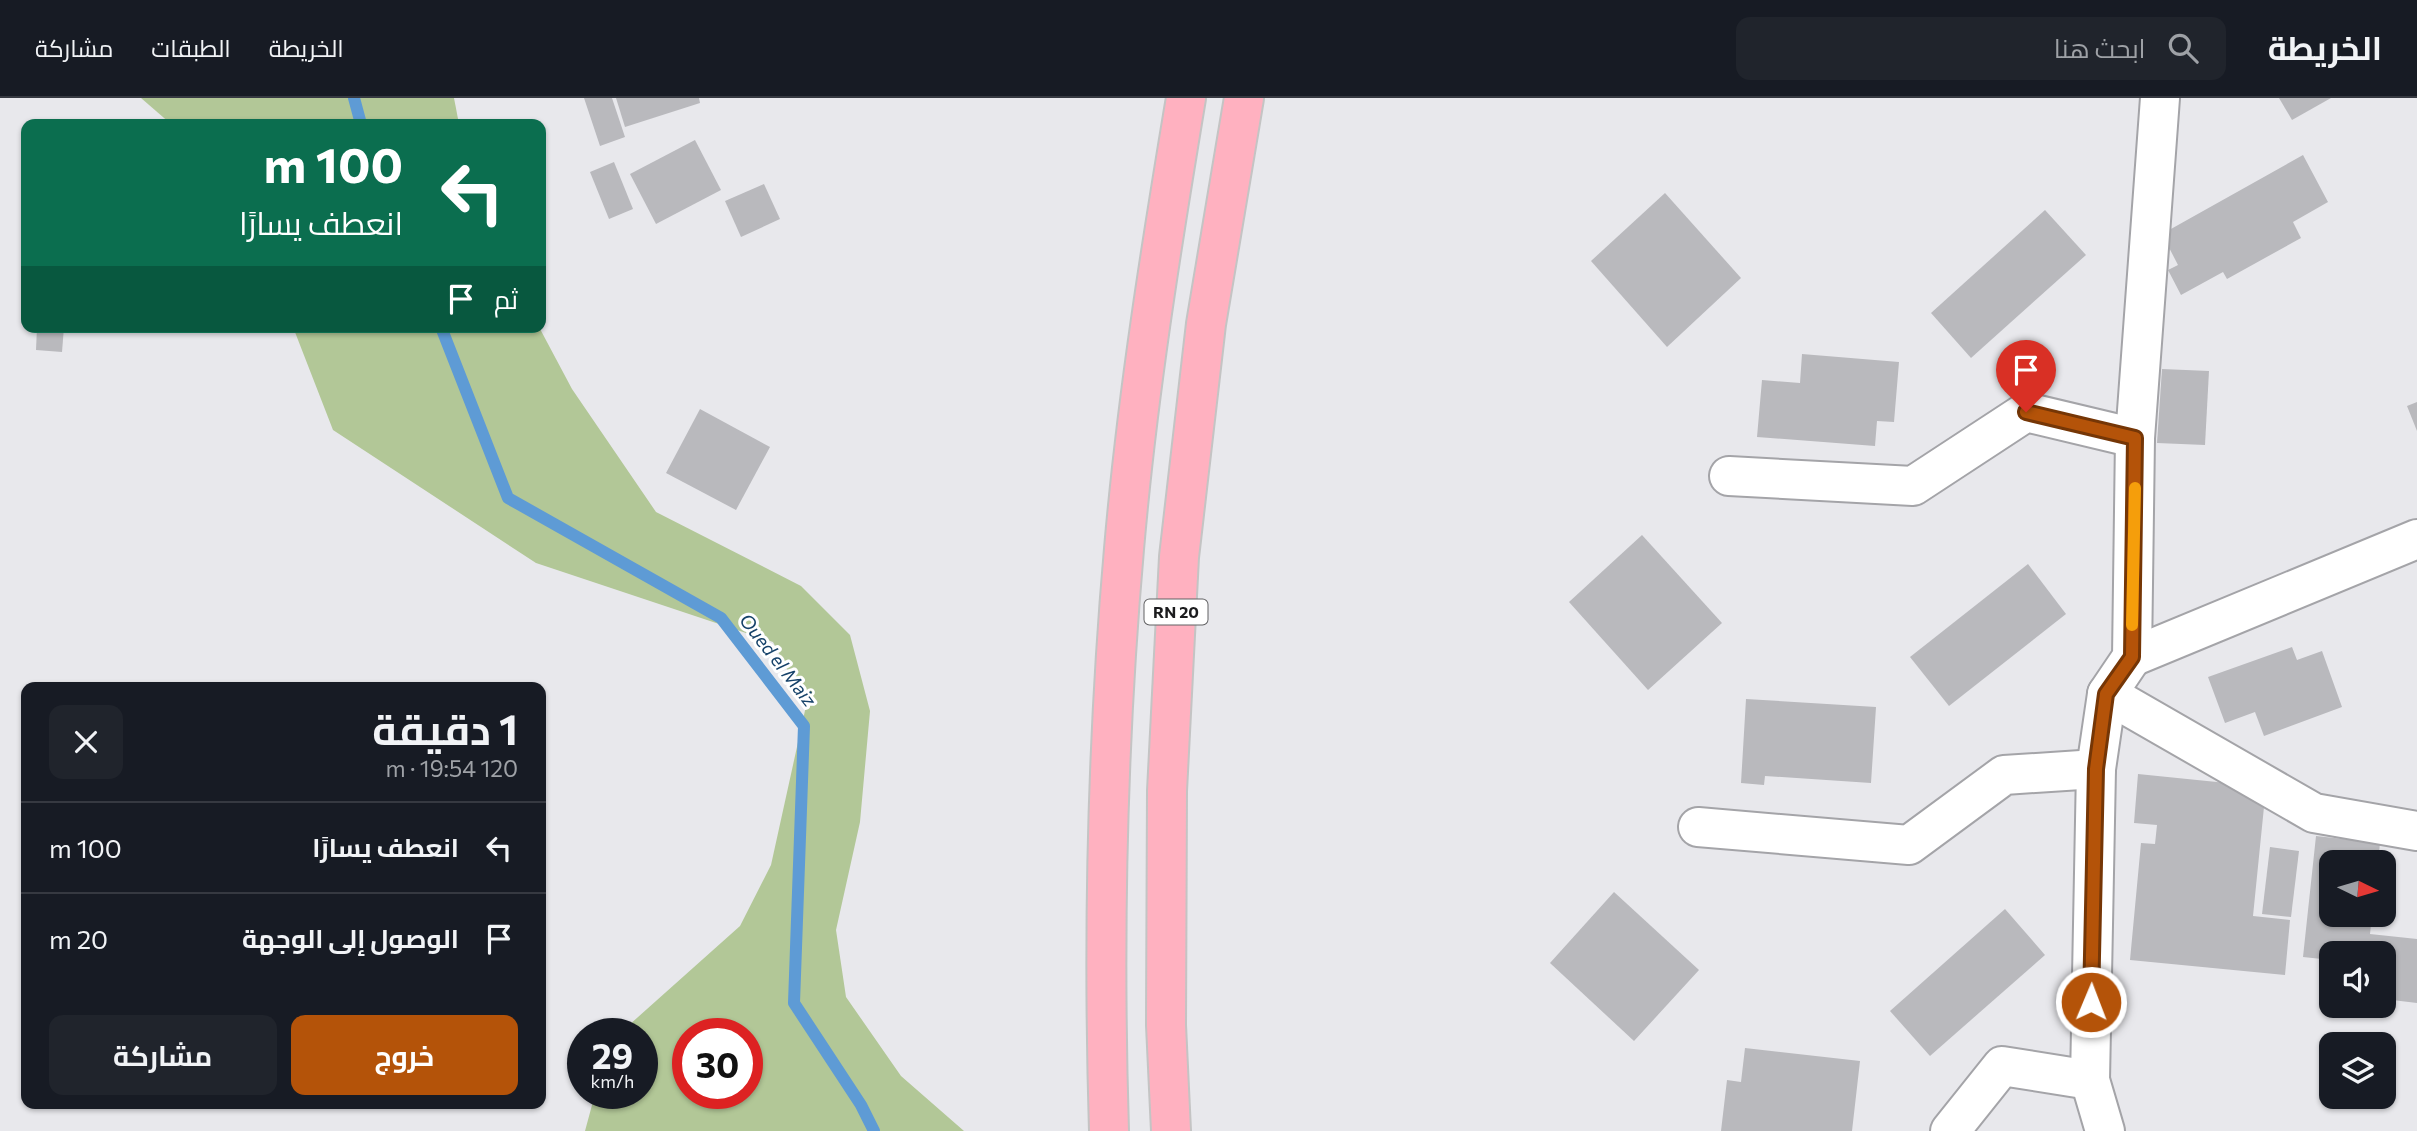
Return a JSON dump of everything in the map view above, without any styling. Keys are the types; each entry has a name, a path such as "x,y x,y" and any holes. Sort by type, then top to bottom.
{"highway":[{"name":"RN 20","path":"1109,1131 1106,1023 1109,785 1124,549 1150,314 1186,98"},
{"name":"RN 20","path":"1171,1131 1166,1025 1167,791 1179,557 1206,324 1244,98"}],"street":[{"path":"2132,657 2135,438 2160,98"},
{"path":"1729,476 1913,486 2026,412 2135,438"},
{"path":"2105,1131 2090,1080 2096,769 2106,694 2132,657 2417,539"},
{"path":"2106,694 2314,813 2417,831"},
{"path":"1698,827 1909,845 2004,775 2096,769"},
{"path":"1950,1131 2002,1066 2090,1080"}],"green space":[{"path":"141,98 454,98 458,119 165,119"},
{"path":"295,333 542,333 572,389 656,512 801,586 850,635 870,711 860,822 836,930 846,997 901,1076 964,1131 585,1131 591,1109 658,1109 658,1018 637,1018 740,926 771,865 806,706 773,642 536,563 333,430"}],"building":[{"path":"584,98 612,98 625,137 600,146"},
{"path":"616,98 699,98 700,103 625,127"},
{"path":"2279,98 2331,98 2292,120"},
{"path":"695,140 721,190 656,224 630,174"},
{"path":"2303,155 2328,202 2293,222 2301,238 2227,279 2223,272 2181,295 2168,270 2178,265 2162,234"},
{"path":"614,162 633,209 609,219 590,172"},
{"path":"764,184 780,219 741,237 725,201"},
{"path":"1665,193 1741,278 1667,347 1591,261"},
{"path":"2045,210 2086,255 1971,358 1931,313"},
{"path":"37,333 64,333 62,352 36,350"},
{"path":"1802,354 1899,362 1894,422 1877,421 1875,446 1757,437 1762,380 1800,383"},
{"path":"2162,369 2209,371 2205,445 2157,443"},
{"path":"2417,402 2417,431 2407,406"},
{"path":"700,409 770,447 736,510 666,473"},
{"path":"1642,535 1722,623 1648,690 1569,602"},
{"path":"2028,564 2066,614 1949,706 1910,657"},
{"path":"2292,647 2297,660 2322,651 2342,707 2264,736 2255,712 2225,723 2208,677"},
{"path":"1746,699 1876,707 1871,783 1765,776 1764,785 1741,783"},
{"path":"2138,774 2266,787 2253,916 2290,920 2285,975 2130,960 2141,843 2155,844 2157,825 2134,823"},
{"path":"2316,836 2380,843 2379,850 2319,850 2319,928 2371,928 2370,934 2417,939 2417,1003 2396,1000 2396,941 2319,941 2319,959 2303,957"},
{"path":"2270,847 2299,851 2291,917 2262,914"},
{"path":"1614,892 1699,970 1634,1041 1550,963"},
{"path":"2005,909 2045,955 1930,1056 1890,1011"},
{"path":"1745,1048 1860,1061 1852,1131 1721,1131 1727,1080 1741,1082"}],"waterway":[{"name":"Oued el Maiz","path":"354,98 360,119"},
{"name":"Oued el Maiz","path":"443,333 508,498 721,618 804,726 794,1003 861,1105 874,1131"}],"slow traffic":[{"path":"2132,625 2135,488"}],"route":[{"path":"2026,412 2135,438 2132,657 2106,694 2096,769 2091,1002"}]}
